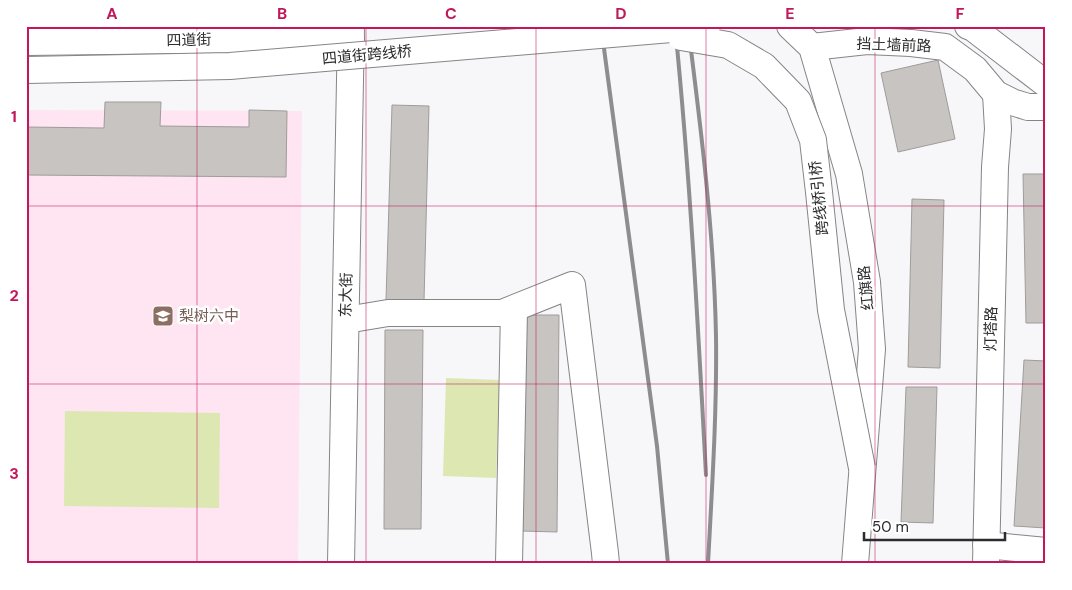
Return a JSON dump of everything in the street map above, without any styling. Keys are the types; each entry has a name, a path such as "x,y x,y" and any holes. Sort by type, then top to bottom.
{"street":[{"name":"四道街跨线桥","path":"26,70 230,66 707,26"},
{"path":"790,26 812,47"},
{"path":"968,26 1046,84"},
{"name":"跨线桥引桥","path":"645,31 728,45 764,66 798,101 813,140 831,310 862,468"},
{"name":"四道街","path":"26,42 169,33 351,32"},
{"name":"东大街","path":"341,564 351,32"},
{"name":"挡土墙前路","path":"812,47 867,41 945,47 975,69 996,94 1028,107 1046,106"},
{"name":"红旗路","path":"812,47 849,174 867,282 872,349 855,564"},
{"name":"灯塔路","path":"986,554 995,167 998,129 996,94"},
{"path":"346,320 388,313 502,313 572,284 606,564"},
{"path":"509,564 514,308"},
{"path":"986,554 1046,550"}],"shaded area":[{"name":"梨树六中","path":"26,110 302,111 298,564 26,564"}],"green space":[{"path":"446,378 500,380 496,478 443,476"},
{"path":"65,411 220,413 219,508 64,506"}],"building":[{"path":"938,60 955,139 898,152 881,73"},
{"path":"105,102 161,102 160,126 249,127 249,110 287,111 286,177 26,175 26,127 104,128"},
{"path":"392,105 429,106 424,301 386,300"},
{"path":"1023,174 1046,174 1046,323 1026,323"},
{"path":"912,199 944,200 940,368 908,367"},
{"path":"523,315 559,315 557,532 521,531"},
{"path":"385,330 423,330 421,529 384,529"},
{"path":"1024,360 1046,361 1046,528 1014,526"},
{"path":"906,387 937,387 933,523 901,522"}],"railway":[{"path":"601,26 657,446 668,564"},
{"path":"675,26 697,307 706,475"},
{"path":"688,26 706,181 715,297 716,393 708,564"}],"place":[{"name":"梨树六中","path":"163,316"}]}
